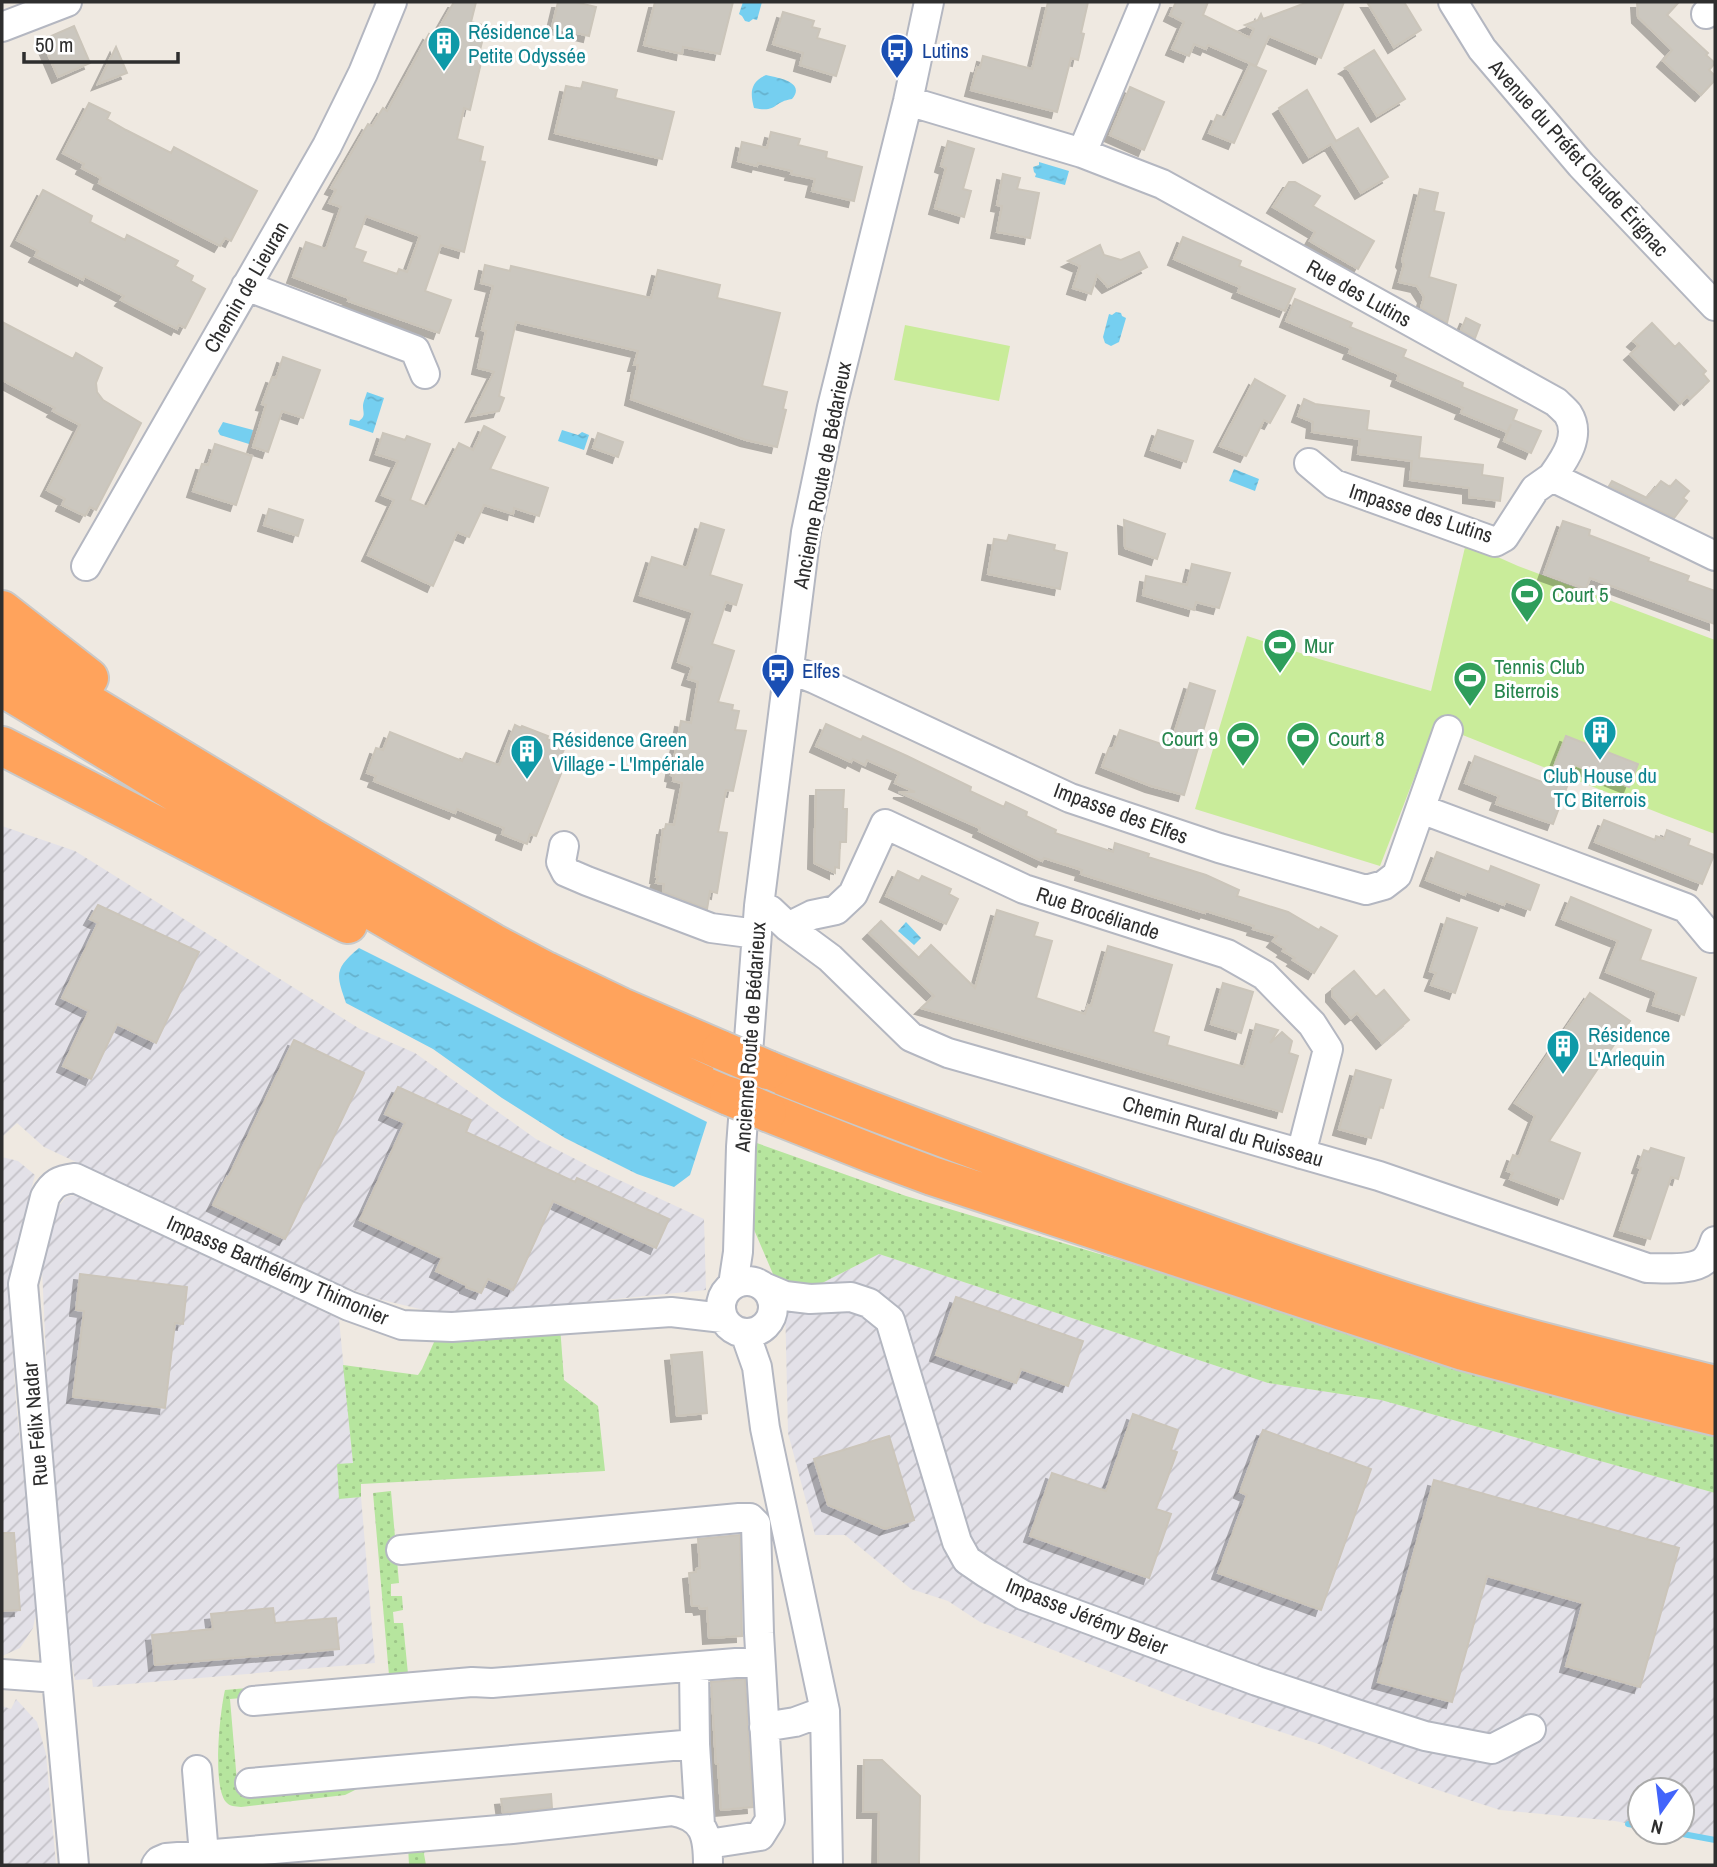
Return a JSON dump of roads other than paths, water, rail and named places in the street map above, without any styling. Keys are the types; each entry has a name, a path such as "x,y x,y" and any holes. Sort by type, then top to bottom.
{"highway":[{"path":"2,610 110,694 223,771 276,817"},
{"path":"2,652 428,907 546,971 646,1018 918,1129 1275,1258 1426,1308 1576,1352 1715,1385"},
{"path":"2,687 416,937 498,983 729,1096 932,1176 1399,1331 1527,1369 1715,1416"},
{"path":"2,746 592,1050 694,1081"}],"street":[{"path":"2,27 67,2"},
{"name":"Chemin de Lieuran","path":"86,566 327,146 363,73 392,2"},
{"name":"Ancienne Route de Bédarieux","path":"749,1305 739,1207 741,1147 757,934 806,532 832,407 908,100 929,2"},
{"path":"1082,153 1145,2"},
{"name":"Avenue du Préfet Claude Érignac","path":"1453,2 1482,49 1581,165 1715,306"},
{"name":"Rue des Lutins","path":"908,100 1082,153 1162,184 1556,402 1569,415 1573,441 1552,477"},
{"path":"246,286 415,349 425,373"},
{"name":"Impasse des Lutins","path":"1309,463 1334,484 1494,542 1504,537 1535,489 1552,477"},
{"path":"1552,477 1715,556"},
{"name":"Impasse des Elfes","path":"789,669 1070,797 1219,848 1366,890 1384,886 1397,876 1448,730"},
{"path":"1421,809 1686,908 1711,938"},
{"name":"Rue Brocéliande","path":"788,927 812,915 836,910 853,894 885,824 1024,889 1227,954 1264,975 1312,1024 1328,1049 1301,1154"},
{"path":"565,846 561,862 566,872 711,928 757,934"},
{"name":"Chemin Rural du Ruisseau","path":"760,906 770,910 830,958 911,1037 948,1053 1379,1176 1647,1268 1693,1266 1705,1261 1715,1241"},
{"name":"Impasse Barthélémy Thimonier","path":"61,1180 75,1178 349,1306 402,1325 452,1327 671,1312 703,1302 749,1305"},
{"name":"Rue Félix Nadar","path":"61,1180 52,1185 45,1197 23,1284 74,1865"},
{"name":"Impasse Jérémy Beier","path":"749,1305 785,1296 810,1299 851,1297 869,1303 890,1320 957,1542 967,1560 1023,1594 1257,1681 1425,1736 1492,1749 1531,1729"},
{"path":"749,1305 765,1429 825,1712 828,1865"},
{"path":"401,1550 750,1518 755,1524 760,1661 771,1820 760,1836 705,1844"},
{"path":"253,1701 760,1661"},
{"path":"694,1667 695,1744 705,1844"},
{"path":"2,1674 57,1678"},
{"path":"764,1727 795,1722 825,1712"},
{"path":"250,1783 695,1744"},
{"path":"197,1770 204,1855"},
{"path":"156,1865 166,1858 512,1829 672,1811 687,1814 705,1844"}],"water":[{"path":"743,2 762,2 757,20 745,21 739,14"},
{"path":"766,75 784,79 793,85 796,88 792,99 767,109 754,108 754,85"},
{"path":"1039,162 1069,171 1065,185 1035,177 1033,167 1039,165"},
{"path":"1116,312 1126,318 1119,342 1111,346 1105,343 1103,337 1109,314"},
{"path":"367,392 384,398 373,433 349,425 350,419 359,421 363,418 363,404"},
{"path":"223,422 253,430 249,444 220,435 218,431"},
{"path":"562,430 589,435 584,450 558,441"},
{"path":"1234,469 1259,479 1255,491 1229,481"},
{"path":"906,922 921,938 914,945 898,931"},
{"path":"359,948 707,1122 690,1175 674,1187 637,1174 565,1138 433,1049 346,1003 339,972 345,961"}],"waterway":[{"path":"1696,1836 1715,1840"}],"place":[{"name":"Résidence La Petite Odyssée","path":"444,73"},
{"name":"Lutins","path":"897,80"},
{"name":"Court 5","path":"1527,624"},
{"name":"Mur","path":"1280,675"},
{"name":"Elfes","path":"778,700"},
{"name":"Tennis Club Biterrois","path":"1470,708"},
{"name":"Club House du TC Biterrois","path":"1600,762"},
{"name":"Court 9","path":"1243,768"},
{"name":"Court 8","path":"1303,768"},
{"name":"Résidence Green Village - L'Impériale","path":"527,781"},
{"name":"Résidence L'Arlequin","path":"1563,1076"}]}
